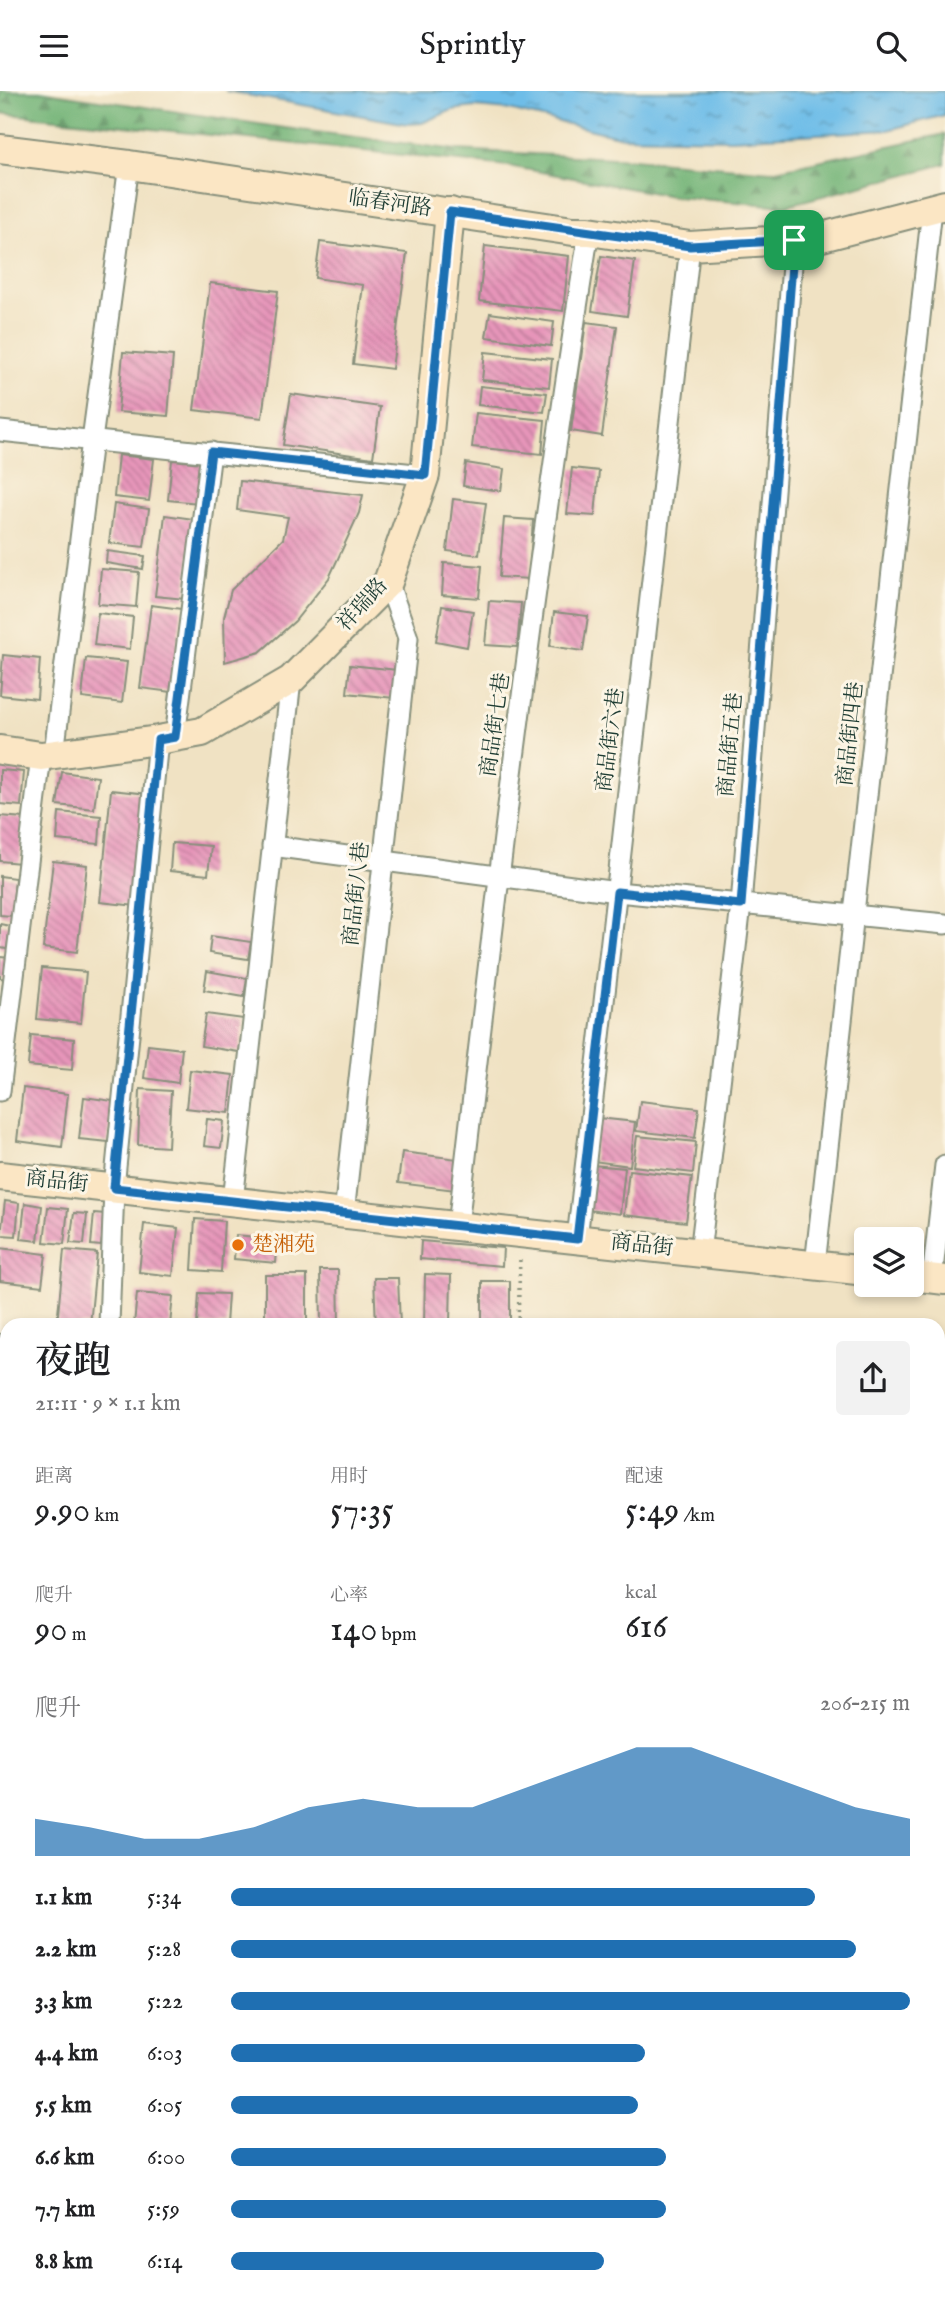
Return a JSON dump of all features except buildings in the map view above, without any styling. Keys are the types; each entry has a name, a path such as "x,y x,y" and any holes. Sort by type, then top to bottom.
{"street":[{"name":"临春河路","path":"0,149 129,165 690,246 818,238 939,207"},
{"path":"0,1091 129,165"},
{"name":"商品街四巷","path":"815,1265 939,207"},
{"name":"祥瑞路","path":"0,750 48,755 202,732 291,680 388,582 425,475 450,212"},
{"name":"商品街七巷","path":"458,1226 498,876 568,362 589,231"},
{"name":"商品街五巷","path":"700,1253 741,905 794,240"},
{"name":"商品街六巷","path":"577,1239 690,246"},
{"path":"0,431 425,475"},
{"path":"109,1318 114,1188 166,739 211,452"},
{"name":"商品街八巷","path":"344,1214 408,638 388,582"},
{"path":"233,1201 291,680"},
{"path":"272,846 617,892 945,924"},
{"path":"929,1278 945,1165"},
{"name":"商品街","path":"0,1176 854,1270"}],"path":[{"path":"518,1318 520,1233"}],"green space":[{"path":"0,91 39,91 285,128 457,150 633,159 771,171 945,134 945,164 784,206 677,197 508,166 0,113"}],"water":[{"path":"225,91 945,91 945,115 888,130 731,139 622,137 509,110 475,107 452,110 422,123 407,124"}],"place":[{"name":"楚湘苑","path":"238,1245"}],"route":[{"path":"450,212 690,246 794,240 741,905 617,892 577,1239 114,1188 158,740 175,737 211,452 425,475 450,212"}]}
